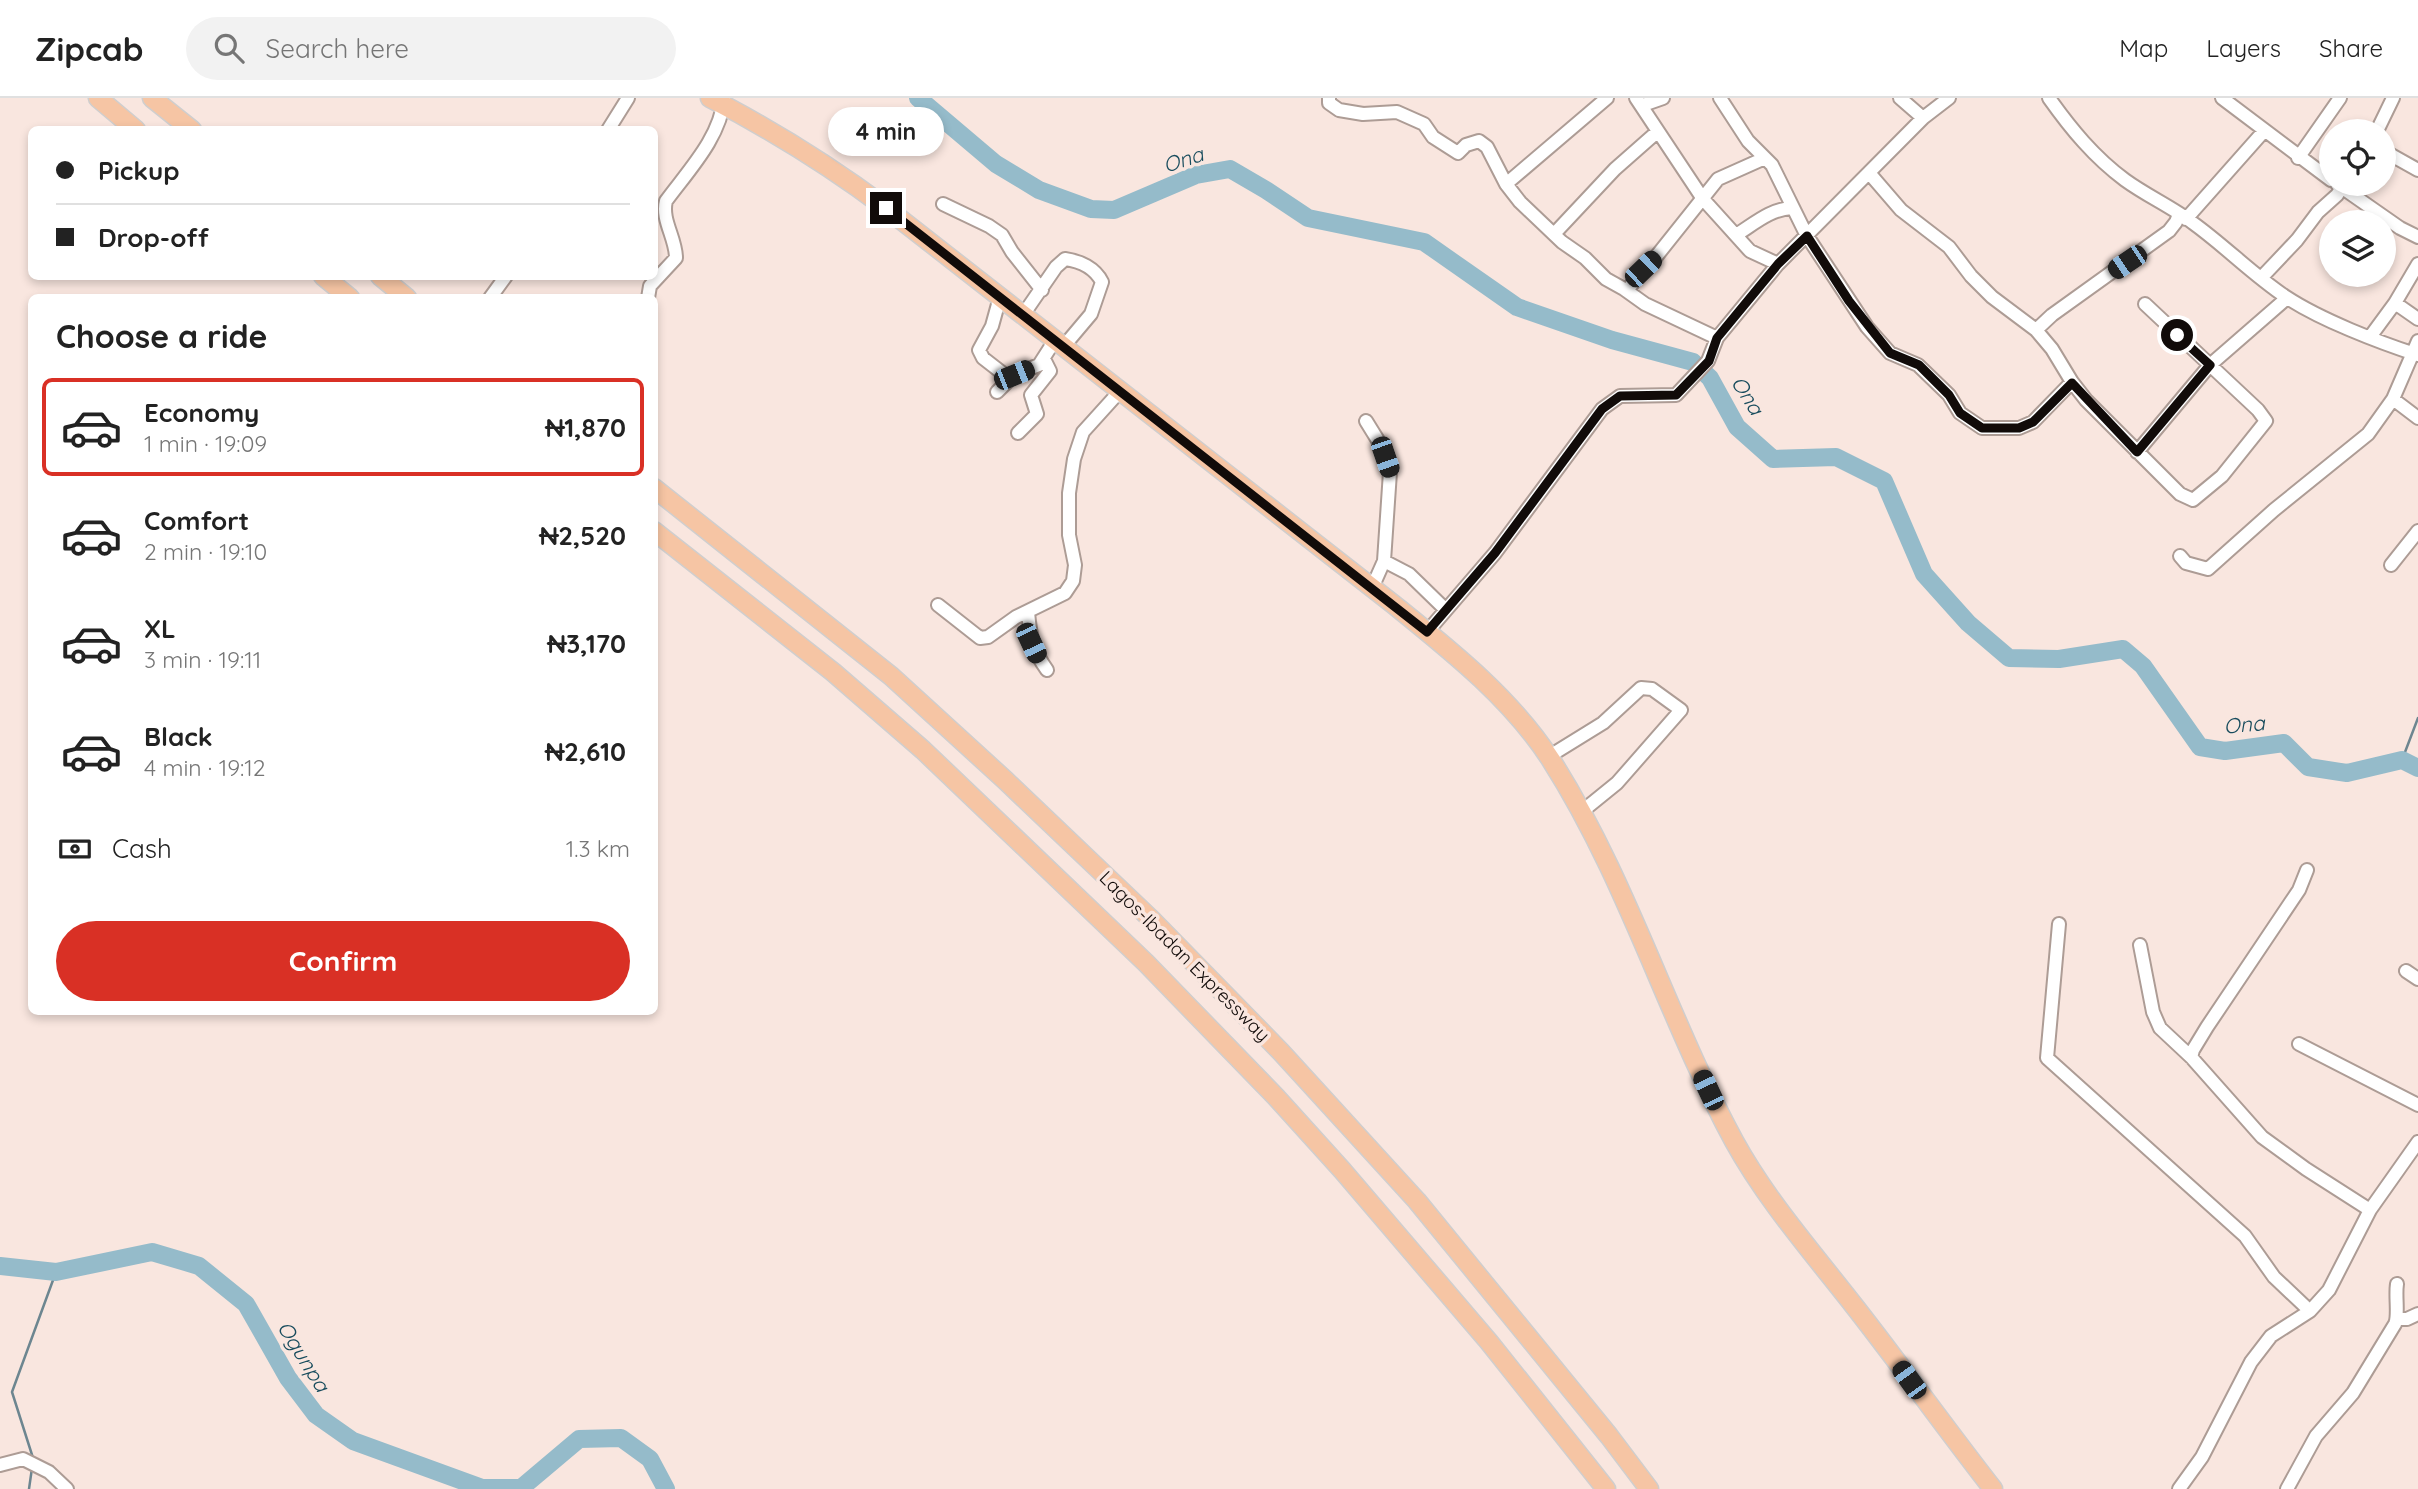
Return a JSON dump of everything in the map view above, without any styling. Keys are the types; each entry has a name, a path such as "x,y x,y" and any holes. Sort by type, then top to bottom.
{"highway":[{"path":"98,98 131,126"},
{"path":"152,98 187,126"},
{"path":"719,100 832,168 1372,587 1500,698 1548,757 1602,854 1708,1090 1753,1172 1993,1489"},
{"path":"328,280 345,294"},
{"path":"385,280 402,294"},
{"name":"Lagos-Ibadan Expressway","path":"658,491 891,676 1005,779 1152,920 1280,1052 1417,1201 1649,1489"},
{"name":"Lagos-Ibadan Expressway","path":"658,534 833,672 923,750 1146,963 1276,1097 1351,1180 1489,1342 1606,1489"}],"street":[{"path":"610,126 628,98"},
{"path":"1329,98 1329,103 1339,110 1363,114 1396,111 1424,124 1429,133 1458,153 1465,145 1479,141 1487,147 1506,184 1554,234 1585,258 1606,279 1645,304 1717,338"},
{"path":"1384,98 1386,113"},
{"path":"1506,184 1607,98"},
{"path":"1663,98 1640,102 1703,199 1750,251 1778,264"},
{"path":"1720,98 1748,141 1772,165 1807,236 1849,301 1890,353 1919,365 1949,395 1960,413 1982,428 2019,428 2033,422 2072,383"},
{"path":"1900,98 1923,118"},
{"path":"1427,632 1495,553 1602,409 1620,396 1676,395 1709,361 1717,338 1778,264 1923,118 1949,98"},
{"path":"2049,98 2091,151 2126,180 2183,216 2287,298 2370,337 2416,350 2393,399 2368,434 2274,510 2208,569 2186,563 2180,556"},
{"path":"2298,158 2340,98"},
{"path":"2382,119 2393,98"},
{"path":"658,277 676,258 676,246 663,211 666,201 710,138 719,100"},
{"path":"2227,100 2263,131 2319,171"},
{"path":"2036,331 2052,315 2169,231 2263,131"},
{"path":"1554,234 1615,169 1657,132"},
{"path":"1627,291 1718,179 1765,158"},
{"path":"2396,158 2418,170"},
{"path":"1870,174 1902,210 1949,247 1971,276 1992,297 2036,331 2052,349 2072,383 2180,494 2193,500 2222,476 2266,421 2258,410 2145,304"},
{"path":"2262,278 2329,196"},
{"path":"2356,196 2418,237"},
{"path":"943,204 1002,235 1042,290"},
{"path":"1735,234 1781,209 1793,208"},
{"path":"997,392 1014,375 1039,365 1091,314 1102,282 1096,271 1065,259 1056,267 1023,315"},
{"path":"2370,337 2395,303 2418,264"},
{"path":"1000,297 992,326 979,350 983,358 1010,379"},
{"path":"2137,452 2210,365 2287,298"},
{"path":"2395,303 2418,319"},
{"path":"1018,433 1037,414 1031,395 1050,371 1044,359"},
{"path":"939,605 980,638 988,637 1016,617 1065,593 1073,581 1075,565 1069,535 1069,503 1074,459 1083,432 1121,390"},
{"path":"2393,399 2418,418"},
{"path":"1366,421 1379,442 1390,472 1384,561 1372,587"},
{"path":"2391,565 2418,531"},
{"path":"1384,561 1409,574 1446,610"},
{"path":"1028,612 1031,643 1048,670"},
{"path":"1548,757 1602,723 1641,688 1652,690 1681,710 1617,783 1580,813"},
{"path":"2192,1057 2207,1027 2300,890 2306,870"},
{"path":"2059,925 2047,1058 2245,1236 2274,1277 2310,1311"},
{"path":"2140,945 2153,1012 2160,1028 2192,1057 2262,1137 2370,1210"},
{"path":"2406,971 2418,979"},
{"path":"2299,1044 2418,1105"},
{"path":"2179,1489 2202,1457 2251,1362 2272,1336 2310,1311 2329,1290 2370,1210 2418,1142"},
{"path":"2287,1489 2316,1436 2353,1393 2398,1318 2395,1300 2398,1284"},
{"path":"2398,1318 2407,1319 2418,1314"},
{"path":"0,1465 23,1459 49,1472 67,1489"}],"waterway":[{"name":"Ona","path":"918,98 996,164 1039,190 1091,209 1114,210 1196,175 1230,169 1308,218 1424,242 1517,307 1612,340 1693,362 1710,378 1737,427 1773,459 1836,457 1884,481 1924,574 1968,623 2009,658 2059,659 2123,649 2143,666 2200,747 2225,751 2284,743 2308,767 2347,773 2402,760 2418,768"},
{"path":"2402,760 2418,718"},
{"name":"Ogunpa","path":"0,1266 56,1272 152,1252 199,1266 246,1304 288,1378 316,1415 353,1441 482,1488 521,1488 579,1439 621,1438 650,1459 666,1489"},
{"path":"33,1458 12,1392 56,1272"},
{"path":"29,1489 32,1468"}],"route":[{"path":"886,208 1427,632 1495,553 1602,409 1620,396 1676,395 1709,361 1717,338 1778,264 1807,236 1867,327 1890,353 1919,365 1949,395 1960,413 1982,428 2019,428 2033,422 2057,395 2072,383 2137,452 2210,365 2177,335"}]}
